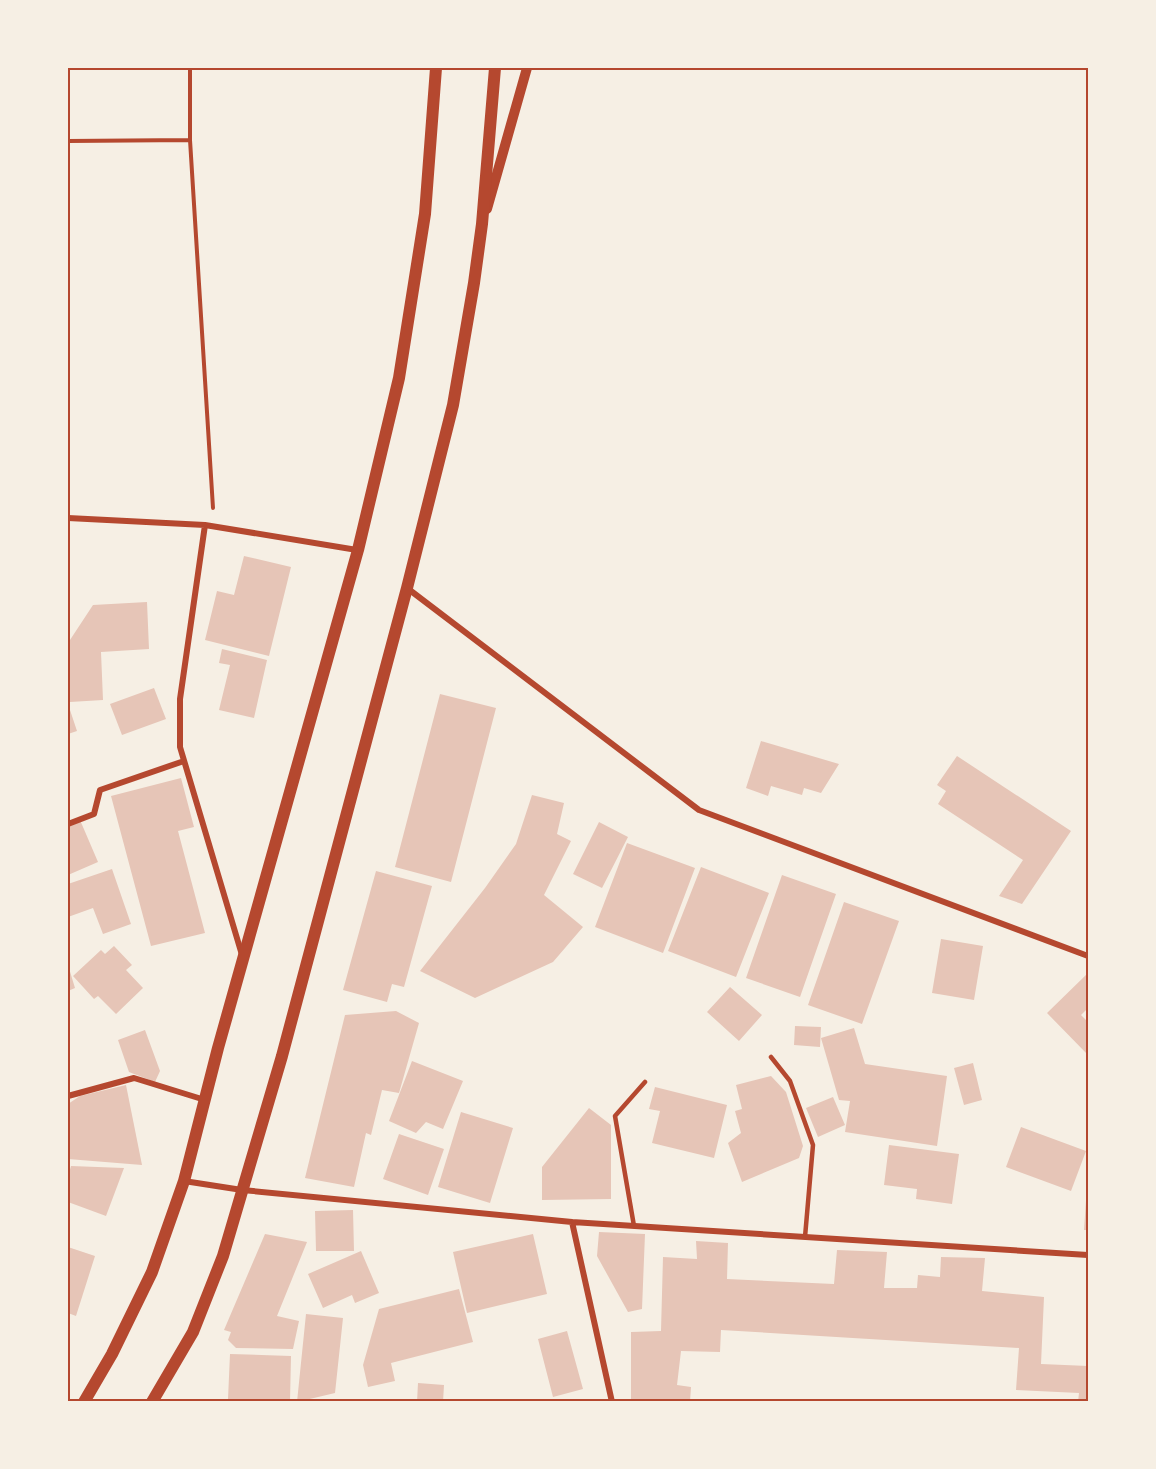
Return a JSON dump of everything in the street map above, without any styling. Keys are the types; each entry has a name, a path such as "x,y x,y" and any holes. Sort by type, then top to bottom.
{"main road":[{"path":"84,1401 112,1354 152,1272 184,1181 243,958 358,550 399,378 425,214 436,68"},
{"path":"152,1401 193,1332 223,1256 282,1056 407,588 453,405 482,224 495,68"}],"street":[{"path":"482,224 527,68"},
{"path":"68,518 205,525 358,550"},
{"path":"205,525 180,699 180,747 243,958"},
{"path":"407,588 699,810 1089,956"},
{"path":"68,824 94,814 100,790 184,761"},
{"path":"68,1096 134,1078 205,1100"},
{"path":"184,1181 242,1190 572,1222 1089,1255"},
{"path":"572,1222 612,1401"}],"lane":[{"path":"771,1058 790,1081 813,1145 805,1237"},
{"path":"634,1226 615,1116 645,1082"}],"path":[{"path":"190,68 190,140 214,527"},
{"path":"68,141 190,140"}],"building":[{"path":"244,556 291,567 269,656 205,640 217,591 234,595"},
{"path":"147,602 149,649 101,652 103,700 70,702 68,643 93,605"},
{"path":"222,649 267,660 254,718 219,710 230,665 219,663"},
{"path":"154,688 166,719 122,735 110,704"},
{"path":"440,694 496,708 451,882 395,867"},
{"path":"68,704 77,731 68,734"},
{"path":"761,741 839,764 821,793 804,788 802,795 771,786 768,796 746,788"},
{"path":"957,756 1071,831 1022,904 999,896 1023,860 938,804 946,791 937,785"},
{"path":"181,778 194,827 178,831 205,933 151,946 111,796"},
{"path":"532,795 564,803 557,834 571,841 544,895 583,927 553,962 475,998 420,971 485,888 516,844"},
{"path":"80,820 98,862 68,875 68,826"},
{"path":"599,822 628,837 602,888 573,874"},
{"path":"627,843 695,868 663,953 595,927"},
{"path":"701,867 769,893 736,977 668,951"},
{"path":"112,869 131,924 103,934 93,908 68,917 68,884"},
{"path":"376,871 432,886 404,987 392,984 387,1002 343,990"},
{"path":"782,875 836,894 800,997 746,978"},
{"path":"844,902 899,921 862,1024 808,1005"},
{"path":"941,939 983,946 974,1000 932,993"},
{"path":"114,946 132,965 126,970 143,988 116,1014 98,996 94,999 73,976 101,950 105,954"},
{"path":"68,965 75,988 68,991"},
{"path":"1088,973 1088,1008 1081,1015 1088,1022 1088,1055 1047,1013"},
{"path":"730,987 762,1015 739,1041 707,1012"},
{"path":"396,1011 419,1023 399,1093 382,1090 371,1135 366,1133 354,1187 305,1178 345,1015"},
{"path":"795,1026 821,1027 820,1047 794,1045"},
{"path":"854,1028 865,1064 947,1076 937,1146 845,1132 850,1101 839,1100 821,1038"},
{"path":"145,1030 160,1071 155,1082 129,1072 118,1040"},
{"path":"412,1061 463,1081 443,1129 426,1122 416,1133 389,1121"},
{"path":"973,1063 982,1100 964,1105 954,1068"},
{"path":"771,1076 786,1092 803,1146 799,1158 742,1182 728,1143 741,1133 735,1111 742,1109 736,1085"},
{"path":"126,1085 142,1165 68,1159 68,1104 80,1096"},
{"path":"655,1087 727,1105 714,1158 652,1143 660,1111 649,1109"},
{"path":"833,1097 845,1125 818,1137 806,1108"},
{"path":"589,1108 611,1125 611,1199 542,1200 542,1167"},
{"path":"461,1112 513,1128 490,1203 438,1187"},
{"path":"1021,1127 1086,1151 1071,1191 1006,1167"},
{"path":"399,1134 444,1149 428,1195 383,1179"},
{"path":"889,1145 959,1154 952,1204 916,1199 917,1189 884,1185"},
{"path":"71,1166 124,1168 106,1216 68,1202 68,1173"},
{"path":"1087,1186 1088,1230 1084,1230"},
{"path":"353,1210 354,1251 316,1251 315,1211"},
{"path":"599,1232 645,1234 642,1309 628,1312 597,1256"},
{"path":"265,1234 307,1242 277,1316 299,1321 293,1349 236,1348 228,1340 231,1332 224,1330"},
{"path":"533,1234 547,1294 467,1313 453,1252"},
{"path":"696,1241 728,1243 727,1279 834,1284 837,1250 887,1252 884,1288 917,1288 918,1275 940,1277 941,1257 985,1258 982,1291 1044,1297 1041,1364 1088,1366 1088,1402 1078,1402 1079,1393 1016,1390 1019,1348 721,1330 720,1352 681,1351 677,1385 691,1387 690,1402 631,1402 631,1332 661,1331 663,1257 697,1259"},
{"path":"68,1247 95,1256 76,1316 68,1313"},
{"path":"361,1251 379,1293 355,1303 352,1295 323,1308 308,1274"},
{"path":"459,1289 473,1342 391,1363 395,1381 368,1387 363,1365 379,1309"},
{"path":"306,1314 343,1318 335,1393 297,1402"},
{"path":"567,1331 583,1389 553,1397 538,1339"},
{"path":"230,1354 291,1356 290,1401 228,1399"},
{"path":"418,1383 444,1385 443,1402 417,1402"}]}
